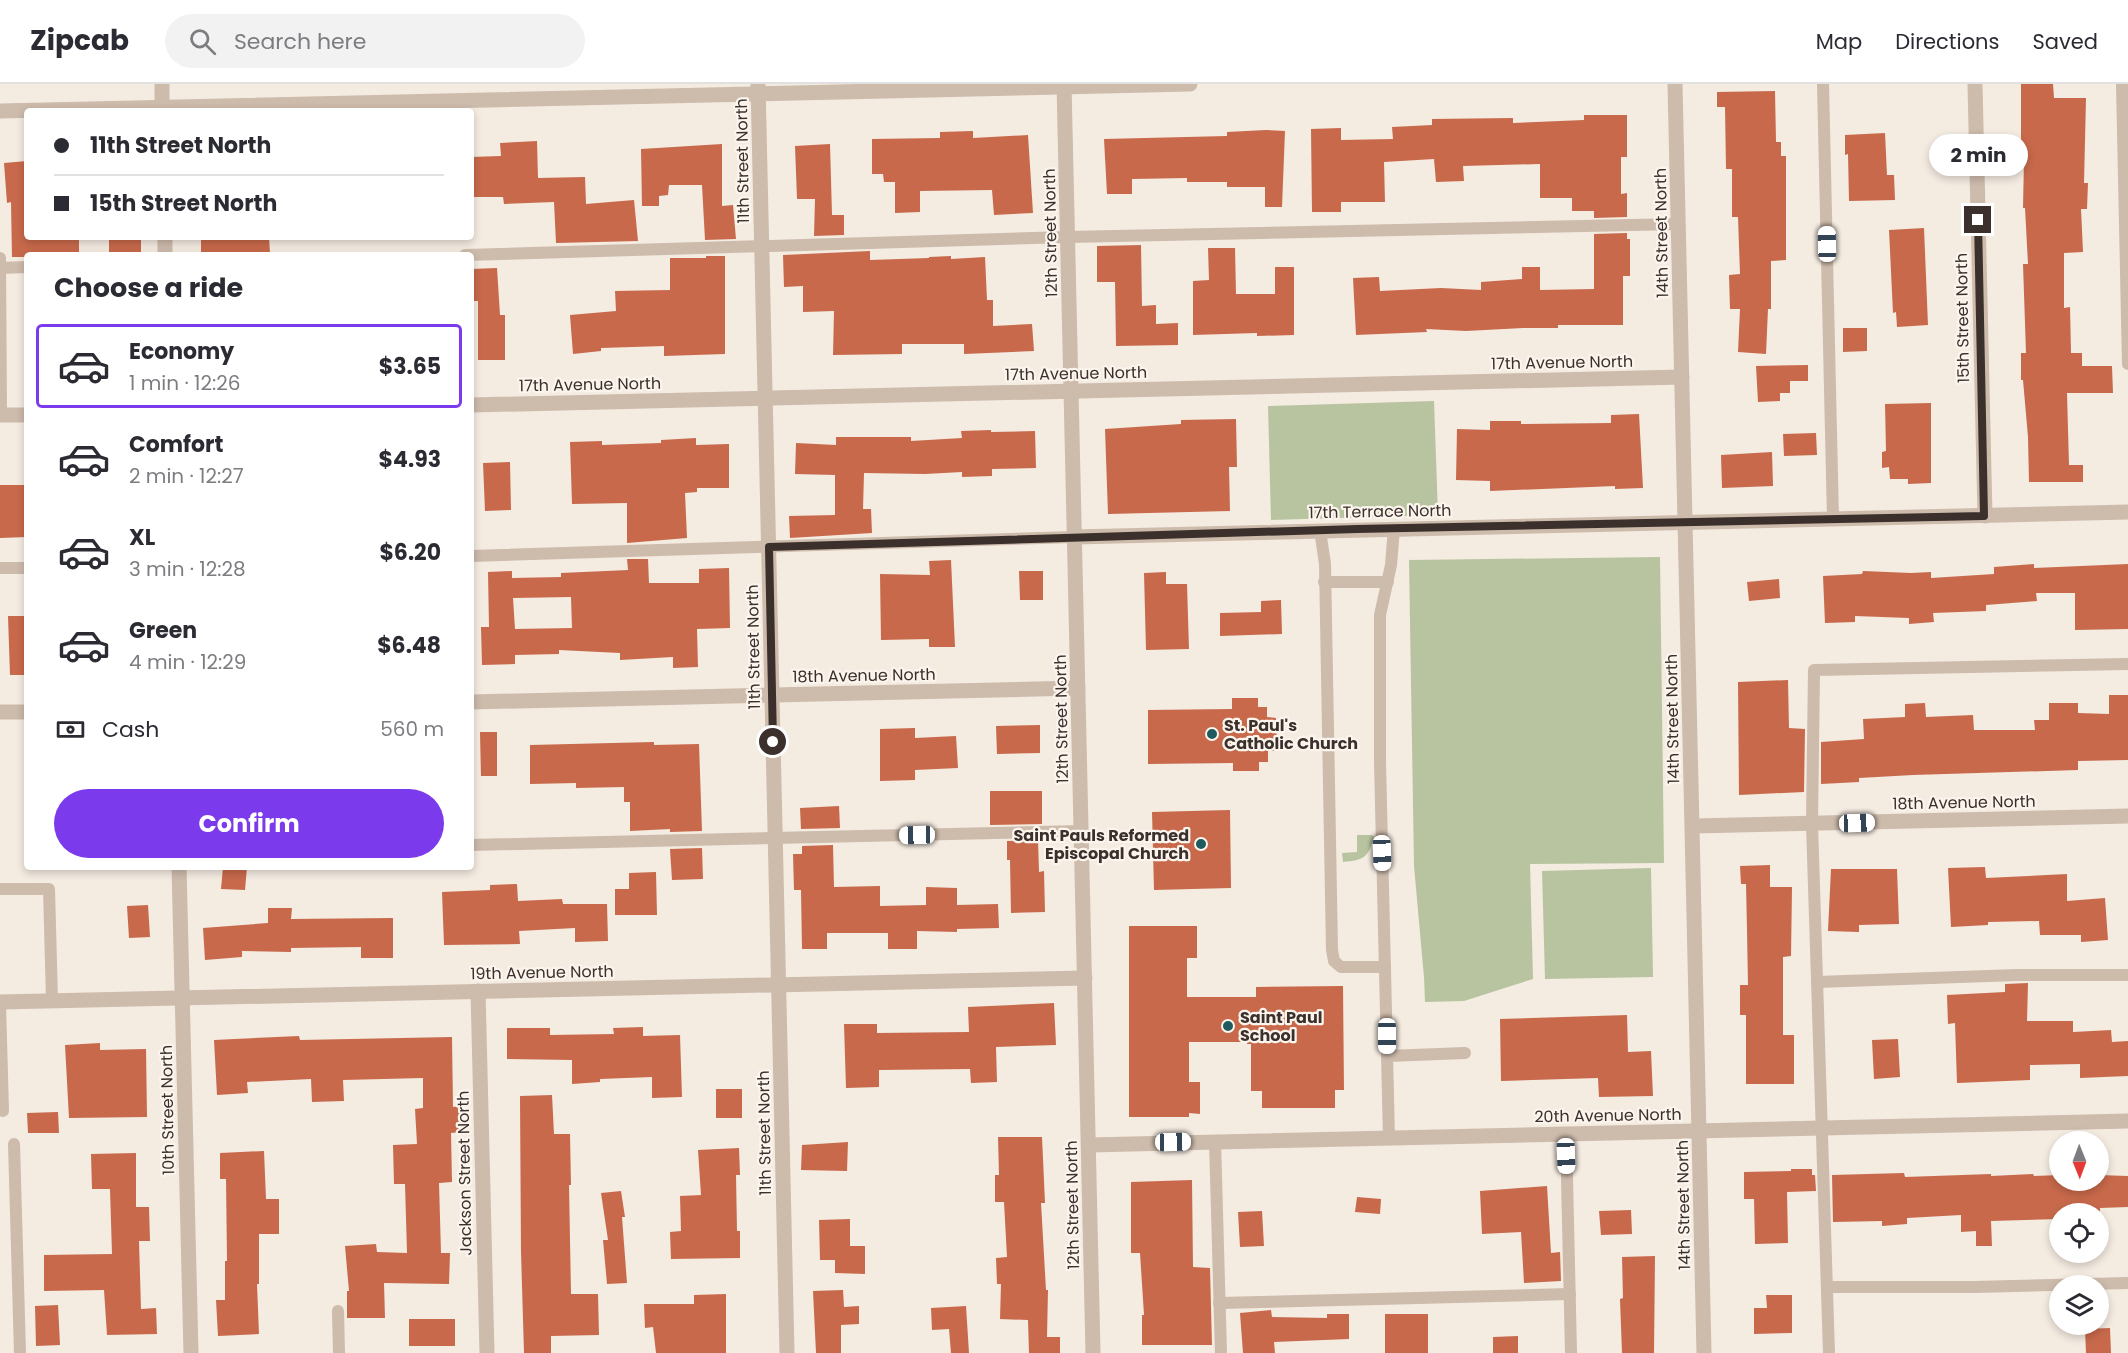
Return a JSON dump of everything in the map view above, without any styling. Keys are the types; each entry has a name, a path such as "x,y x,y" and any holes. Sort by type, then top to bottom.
{"street":[{"path":"162,84 162,108"},
{"path":"192,108 758,89 1190,84"},
{"name":"14th Street North","path":"1676,84 1704,1353"},
{"name":"15th Street North","path":"1975,84 1984,516"},
{"name":"12th Street North","path":"1064,85 1094,1353"},
{"name":"11th Street North","path":"758,89 787,1353"},
{"path":"0,111 24,111"},
{"name":"17th Avenue North","path":"474,405 1682,377"},
{"path":"1,416 24,415"},
{"path":"1685,523 2128,512"},
{"name":"17th Terrace North","path":"1074,537 1685,523"},
{"name":"18th Avenue North","path":"474,702 1078,688"},
{"path":"0,712 24,712"},
{"name":"18th Avenue North","path":"1692,826 2128,816"},
{"name":"10th Street North","path":"179,870 191,1353"},
{"name":"19th Avenue North","path":"0,1003 1084,978"},
{"name":"Jackson Street North","path":"478,991 487,1353"},
{"name":"20th Avenue North","path":"1089,1145 2128,1121"}],"lane":[{"path":"1823,84 1833,519"},
{"path":"2122,84 2128,364"},
{"path":"474,255 1068,237 1679,224"},
{"path":"0,258 1,416"},
{"path":"0,268 24,267"},
{"path":"1389,1138 1380,762 1380,615 1388,582 1394,528"},
{"path":"1320,530 1325,564 1332,950 1334,961 1341,967 1385,966"},
{"path":"474,556 1074,537"},
{"path":"0,568 24,568"},
{"path":"1324,582 1388,582"},
{"path":"1829,1353 1812,824 1814,670 2128,664"},
{"path":"474,845 1081,831"},
{"path":"0,889 50,888 52,1001"},
{"path":"1818,982 2017,975 2128,975"},
{"path":"0,1003 3,1111"},
{"path":"1387,1056 1465,1053"},
{"path":"1566,1134 1571,1353"},
{"path":"1215,1141 1221,1353"},
{"path":"14,1144 20,1353"},
{"path":"1827,1287 1974,1287 2128,1283"},
{"path":"1219,1303 1570,1294"},
{"path":"338,1311 339,1353"}],"green space":[{"path":"1434,401 1438,515 1271,520 1268,406"},
{"path":"1660,557 1664,863 1530,864 1533,979 1464,1001 1425,1002 1414,866 1409,560"},
{"path":"1357,835 1374,837 1370,849 1360,859 1343,862 1342,853 1357,852"},
{"path":"1651,868 1653,977 1545,979 1542,871"}],"building":[{"path":"2021,84 2053,84 2054,98 2086,98 2084,183 2088,183 2087,209 2081,209 2083,252 2064,253 2064,308 2070,307 2071,353 2082,353 2082,366 2112,366 2113,393 2067,393 2069,465 2083,465 2083,482 2029,482 2028,437 2023,380 2021,380 2021,353 2026,353 2023,264 2028,264 2025,208 2023,208 2024,159 2021,159"},
{"path":"1775,91 1776,142 1781,142 1781,156 1786,156 1786,260 1771,261 1771,309 1768,309 1766,354 1738,352 1740,309 1730,309 1729,275 1740,274 1738,217 1732,217 1732,169 1726,169 1725,107 1717,107 1717,92"},
{"path":"1584,115 1627,115 1627,157 1621,157 1621,194 1627,193 1627,217 1594,218 1594,211 1572,211 1572,198 1540,198 1540,164 1463,166 1464,181 1436,182 1434,159 1384,162 1385,202 1341,202 1341,212 1312,212 1311,129 1341,128 1341,140 1393,139 1392,127 1432,125 1432,119 1513,118 1513,123 1584,120"},
{"path":"973,131 973,138 1028,135 1033,213 994,215 992,190 920,191 920,212 895,213 895,182 884,182 883,174 872,174 872,139 940,138 940,132"},
{"path":"1285,131 1282,207 1265,207 1265,187 1227,187 1227,182 1187,182 1187,178 1132,179 1132,194 1107,194 1104,139 1227,136 1227,132"},
{"path":"1885,133 1887,175 1894,175 1895,200 1849,201 1848,154 1845,155 1845,135"},
{"path":"537,141 538,178 585,177 586,204 634,200 638,241 556,243 554,202 504,204 503,197 474,197 474,157 501,156 500,143"},
{"path":"722,144 722,206 733,205 736,239 705,240 702,185 669,185 668,195 659,196 659,206 642,206 641,149"},
{"path":"830,144 832,215 844,215 844,235 814,236 815,199 797,199 795,146"},
{"path":"24,161 24,240 79,240 79,252 24,252 24,257 12,257 11,202 7,203 4,163"},
{"path":"1924,228 1928,325 1897,327 1896,312 1893,313 1889,230"},
{"path":"1627,233 1627,239 1630,239 1630,276 1623,276 1623,325 1558,325 1558,328 1466,331 1426,329 1427,332 1356,335 1353,278 1379,277 1380,291 1441,288 1481,290 1481,282 1522,279 1522,267 1540,267 1540,290 1594,289 1594,234"},
{"path":"109,240 141,240 141,252 109,252"},
{"path":"201,240 269,240 270,252 201,252"},
{"path":"1141,245 1142,306 1156,305 1156,324 1178,323 1178,345 1116,346 1115,282 1097,282 1097,246"},
{"path":"1208,248 1235,248 1236,294 1275,294 1275,267 1294,267 1294,335 1257,336 1257,333 1193,335 1193,281 1209,280"},
{"path":"870,251 870,260 951,256 951,259 985,257 987,300 993,300 993,326 1032,324 1034,351 964,354 964,344 902,344 902,354 833,355 834,311 803,312 803,286 784,287 783,255"},
{"path":"706,256 725,256 725,354 664,356 664,346 601,348 601,351 573,354 570,315 616,311 615,291 670,290 670,258 706,258"},
{"path":"497,268 500,315 505,315 505,360 478,360 478,301 474,301 474,269"},
{"path":"1843,328 1867,328 1867,351 1843,352"},
{"path":"1808,365 1808,381 1790,381 1790,393 1780,393 1780,401 1758,402 1756,366"},
{"path":"1931,403 1931,483 1908,484 1908,479 1890,479 1889,467 1882,468 1882,452 1886,451 1885,404"},
{"path":"1639,414 1643,488 1615,489 1615,486 1490,491 1490,481 1456,480 1457,429 1490,430 1490,421 1521,421 1521,424 1611,423 1611,415"},
{"path":"1236,419 1237,467 1229,467 1230,511 1108,514 1105,429 1181,424 1181,420"},
{"path":"991,430 991,432 1035,431 1036,468 992,469 992,476 962,477 962,472 864,473 863,509 871,509 872,533 790,538 789,516 835,515 835,475 795,474 796,443 836,445 836,437 911,437 911,441 962,438 961,431"},
{"path":"1816,433 1817,455 1784,456 1783,434"},
{"path":"696,438 696,445 729,444 729,488 697,488 697,492 685,493 687,538 627,543 627,503 572,504 570,442 602,441 602,445 661,443 661,440"},
{"path":"1772,452 1773,486 1722,488 1721,455"},
{"path":"510,462 511,510 485,511 483,463"},
{"path":"0,485 24,485 24,537 0,538"},
{"path":"627,559 648,559 649,583 699,583 699,569 729,568 730,628 697,629 698,667 673,668 673,657 620,660 620,653 559,650 559,654 515,655 515,664 482,665 481,627 489,627 488,572 512,571 512,578 561,577 561,573 628,570","holes":["571,597 572,628 515,629 513,598"]},
{"path":"951,560 955,647 929,647 929,639 881,640 880,574 930,575 929,561"},
{"path":"2034,564 2034,568 2128,564 2128,629 2075,630 2075,593 2036,593 2037,601 1986,605 1986,611 1933,613 1934,622 1909,624 1909,618 1855,616 1855,622 1825,623 1823,576 1862,574 1863,571 1931,572 1931,578 1994,574 1994,567"},
{"path":"1019,571 1043,571 1043,600 1020,600"},
{"path":"1166,572 1166,584 1187,584 1189,649 1146,650 1144,573"},
{"path":"1779,579 1780,598 1749,601 1747,582"},
{"path":"1281,600 1282,634 1220,636 1220,613 1261,612 1261,601"},
{"path":"8,616 24,616 24,675 10,675"},
{"path":"1788,680 1789,728 1805,729 1804,792 1739,795 1738,682"},
{"path":"2109,695 2128,695 2128,760 2078,761 2078,770 1913,775 1859,778 1859,782 1821,784 1821,742 1864,739 1863,719 1905,717 1905,704 1925,703 1926,717 1973,715 1974,730 2035,730 2034,720 2049,720 2049,703 2078,703 2078,713 2109,714"},
{"name":"St. Paul's Catholic Church","path":"1232,698 1258,698 1258,707 1267,707 1267,717 1276,718 1277,751 1268,751 1268,762 1259,762 1259,771 1233,771 1233,763 1148,764 1148,710 1232,709"},
{"path":"1040,725 1040,753 997,754 996,726"},
{"path":"915,728 915,738 956,736 958,768 915,770 915,780 880,781 880,729"},
{"path":"480,732 497,732 497,776 481,776"},
{"path":"654,742 654,745 699,744 702,831 670,832 670,829 630,831 630,802 624,802 624,787 576,788 576,783 530,784 530,745"},
{"path":"990,791 1042,791 1042,824 990,825"},
{"path":"839,806 840,828 801,829 800,808"},
{"path":"1230,810 1231,888 1154,890 1152,812"},
{"path":"1038,840 1039,872 1044,871 1045,912 1011,913 1010,860 1007,860 1007,841"},
{"path":"833,845 834,887 880,886 880,906 926,905 926,887 957,888 957,905 998,904 999,928 957,929 957,932 917,931 917,949 888,949 888,933 827,933 827,949 802,949 801,890 794,890 793,854 802,854 802,846"},
{"path":"702,848 703,879 672,880 670,849"},
{"path":"1770,865 1770,887 1792,887 1791,956 1783,957 1783,1035 1794,1035 1794,1084 1746,1084 1746,1015 1740,1015 1740,985 1748,985 1746,884 1741,884 1740,866"},
{"path":"1985,867 1986,878 2067,874 2067,901 2105,898 2108,940 2081,942 2081,935 2040,935 2039,921 1988,922 1988,925 1951,927 1948,868"},
{"path":"1831,869 1897,869 1899,924 1859,925 1859,932 1828,931"},
{"path":"223,870 247,870 245,890 221,889"},
{"path":"656,872 657,915 615,915 615,889 629,889 629,873"},
{"path":"517,884 518,901 562,899 563,904 607,904 608,941 575,942 575,928 519,931 520,944 444,945 442,892 490,890 490,885"},
{"path":"148,905 150,937 129,938 127,906"},
{"path":"268,908 292,908 291,919 393,918 393,958 361,958 361,947 291,948 291,952 242,951 242,957 205,960 203,928 268,923"},
{"path":"1129,926 1197,926 1197,958 1187,958 1187,997 1256,997 1256,987 1343,986 1344,1090 1335,1090 1335,1108 1262,1108 1262,1091 1251,1091 1251,1044 1247,1042 1189,1042 1189,1082 1200,1082 1200,1114 1189,1113 1189,1117 1129,1117"},
{"path":"2028,983 2027,1021 2073,1021 2073,1032 2111,1030 2112,1042 2128,1041 2128,1076 2080,1078 2080,1064 2030,1065 2030,1080 1957,1083 1955,1023 1948,1024 1947,995 2005,992 2005,984"},
{"path":"1054,1003 1056,1045 996,1047 997,1082 971,1083 970,1069 879,1070 879,1087 846,1088 844,1024 877,1024 877,1033 969,1032 968,1007"},
{"path":"1627,1015 1628,1052 1651,1051 1653,1096 1599,1097 1598,1078 1501,1081 1500,1019"},
{"path":"643,1027 643,1036 680,1035 682,1097 652,1098 652,1077 600,1079 600,1082 572,1084 572,1060 507,1059 507,1028 550,1028 550,1035 614,1034 613,1028"},
{"path":"299,1036 300,1040 452,1037 453,1107 461,1106 462,1132 451,1133 452,1182 439,1183 441,1253 450,1253 449,1284 384,1283 385,1318 347,1318 347,1291 349,1291 345,1246 376,1244 377,1252 407,1253 405,1184 394,1184 393,1145 417,1144 415,1109 423,1108 423,1078 343,1080 344,1101 312,1102 311,1079 247,1082 248,1093 217,1095 214,1040"},
{"path":"1898,1039 1900,1077 1874,1079 1872,1040"},
{"path":"100,1043 100,1050 146,1049 147,1117 69,1118 65,1045"},
{"path":"716,1089 742,1089 742,1118 716,1118"},
{"path":"552,1095 554,1134 570,1134 571,1294 598,1294 599,1335 551,1336 551,1353 524,1353 520,1096"},
{"path":"58,1112 59,1133 28,1133 27,1113"},
{"path":"998,1137 1042,1137 1045,1203 1041,1203 1046,1290 1048,1290 1047,1337 1060,1337 1060,1353 1029,1353 1028,1320 1000,1319 1001,1284 997,1284 996,1258 1007,1257 1004,1202 995,1202 995,1175 999,1175"},
{"path":"848,1142 847,1171 801,1170 802,1145"},
{"path":"739,1148 740,1175 736,1175 740,1258 671,1259 670,1232 681,1231 680,1196 701,1195 698,1150"},
{"path":"264,1151 266,1199 279,1199 279,1234 259,1234 259,1284 257,1284 259,1334 218,1336 216,1300 225,1300 225,1261 227,1261 226,1179 220,1179 220,1153"},
{"path":"136,1153 136,1207 149,1207 150,1241 139,1241 141,1309 156,1308 157,1334 107,1335 104,1290 44,1291 44,1255 112,1254 110,1189 92,1189 91,1154"},
{"path":"1791,1169 1812,1169 1812,1175 1815,1175 1816,1191 1787,1192 1788,1243 1755,1244 1754,1199 1744,1199 1744,1172 1791,1171"},
{"path":"1904,1173 1905,1177 2033,1174 2034,1176 2049,1175 2049,1191 2109,1191 2109,1175 2128,1176 2128,1207 2109,1208 2109,1203 2049,1203 2049,1219 1991,1221 1992,1246 1976,1246 1976,1231 1961,1232 1961,1215 1907,1218 1907,1224 1882,1226 1882,1221 1833,1222 1832,1175"},
{"path":"1192,1180 1193,1267 1210,1268 1212,1345 1142,1345 1142,1315 1144,1315 1140,1253 1131,1253 1131,1182"},
{"path":"1547,1186 1551,1253 1560,1252 1561,1281 1524,1283 1521,1232 1482,1234 1480,1191"},
{"path":"621,1191 625,1217 622,1217 627,1283 607,1284 603,1240 608,1240 601,1193"},
{"path":"1357,1197 1381,1199 1380,1214 1355,1212"},
{"path":"1631,1210 1632,1234 1601,1235 1599,1211"},
{"path":"1262,1211 1264,1246 1240,1247 1238,1212"},
{"path":"850,1219 850,1246 865,1246 865,1274 835,1273 835,1260 820,1260 819,1220"},
{"path":"1655,1256 1654,1353 1622,1353 1620,1299 1623,1298 1622,1257"},
{"path":"843,1290 844,1307 859,1306 859,1324 841,1325 841,1353 816,1353 813,1291"},
{"path":"726,1294 726,1353 656,1353 653,1327 645,1328 644,1304 694,1304 694,1295"},
{"path":"1766,1295 1792,1295 1792,1333 1754,1334 1754,1308 1767,1308"},
{"path":"58,1305 60,1345 36,1346 35,1306"},
{"path":"966,1306 969,1353 951,1353 949,1329 932,1330 931,1308"},
{"path":"1271,1310 1272,1317 1327,1318 1327,1314 1349,1314 1349,1339 1274,1342 1275,1353 1243,1353 1240,1313"},
{"path":"1385,1314 1428,1314 1428,1353 1385,1353"},
{"path":"409,1319 455,1319 455,1346 409,1346"},
{"path":"2109,1328 2111,1353 2086,1353 2085,1335 2109,1335"},
{"path":"1518,1336 1518,1353 1493,1353 1493,1337"}],"place":[{"name":"St. Paul's Catholic Church","path":"1212,734"},
{"name":"Saint Pauls Reformed Episcopal Church","path":"1201,844"},
{"name":"Saint Paul School","path":"1228,1026"}],"route":[{"path":"773,742 769,547 1357,529 1984,516 1978,220"}]}
